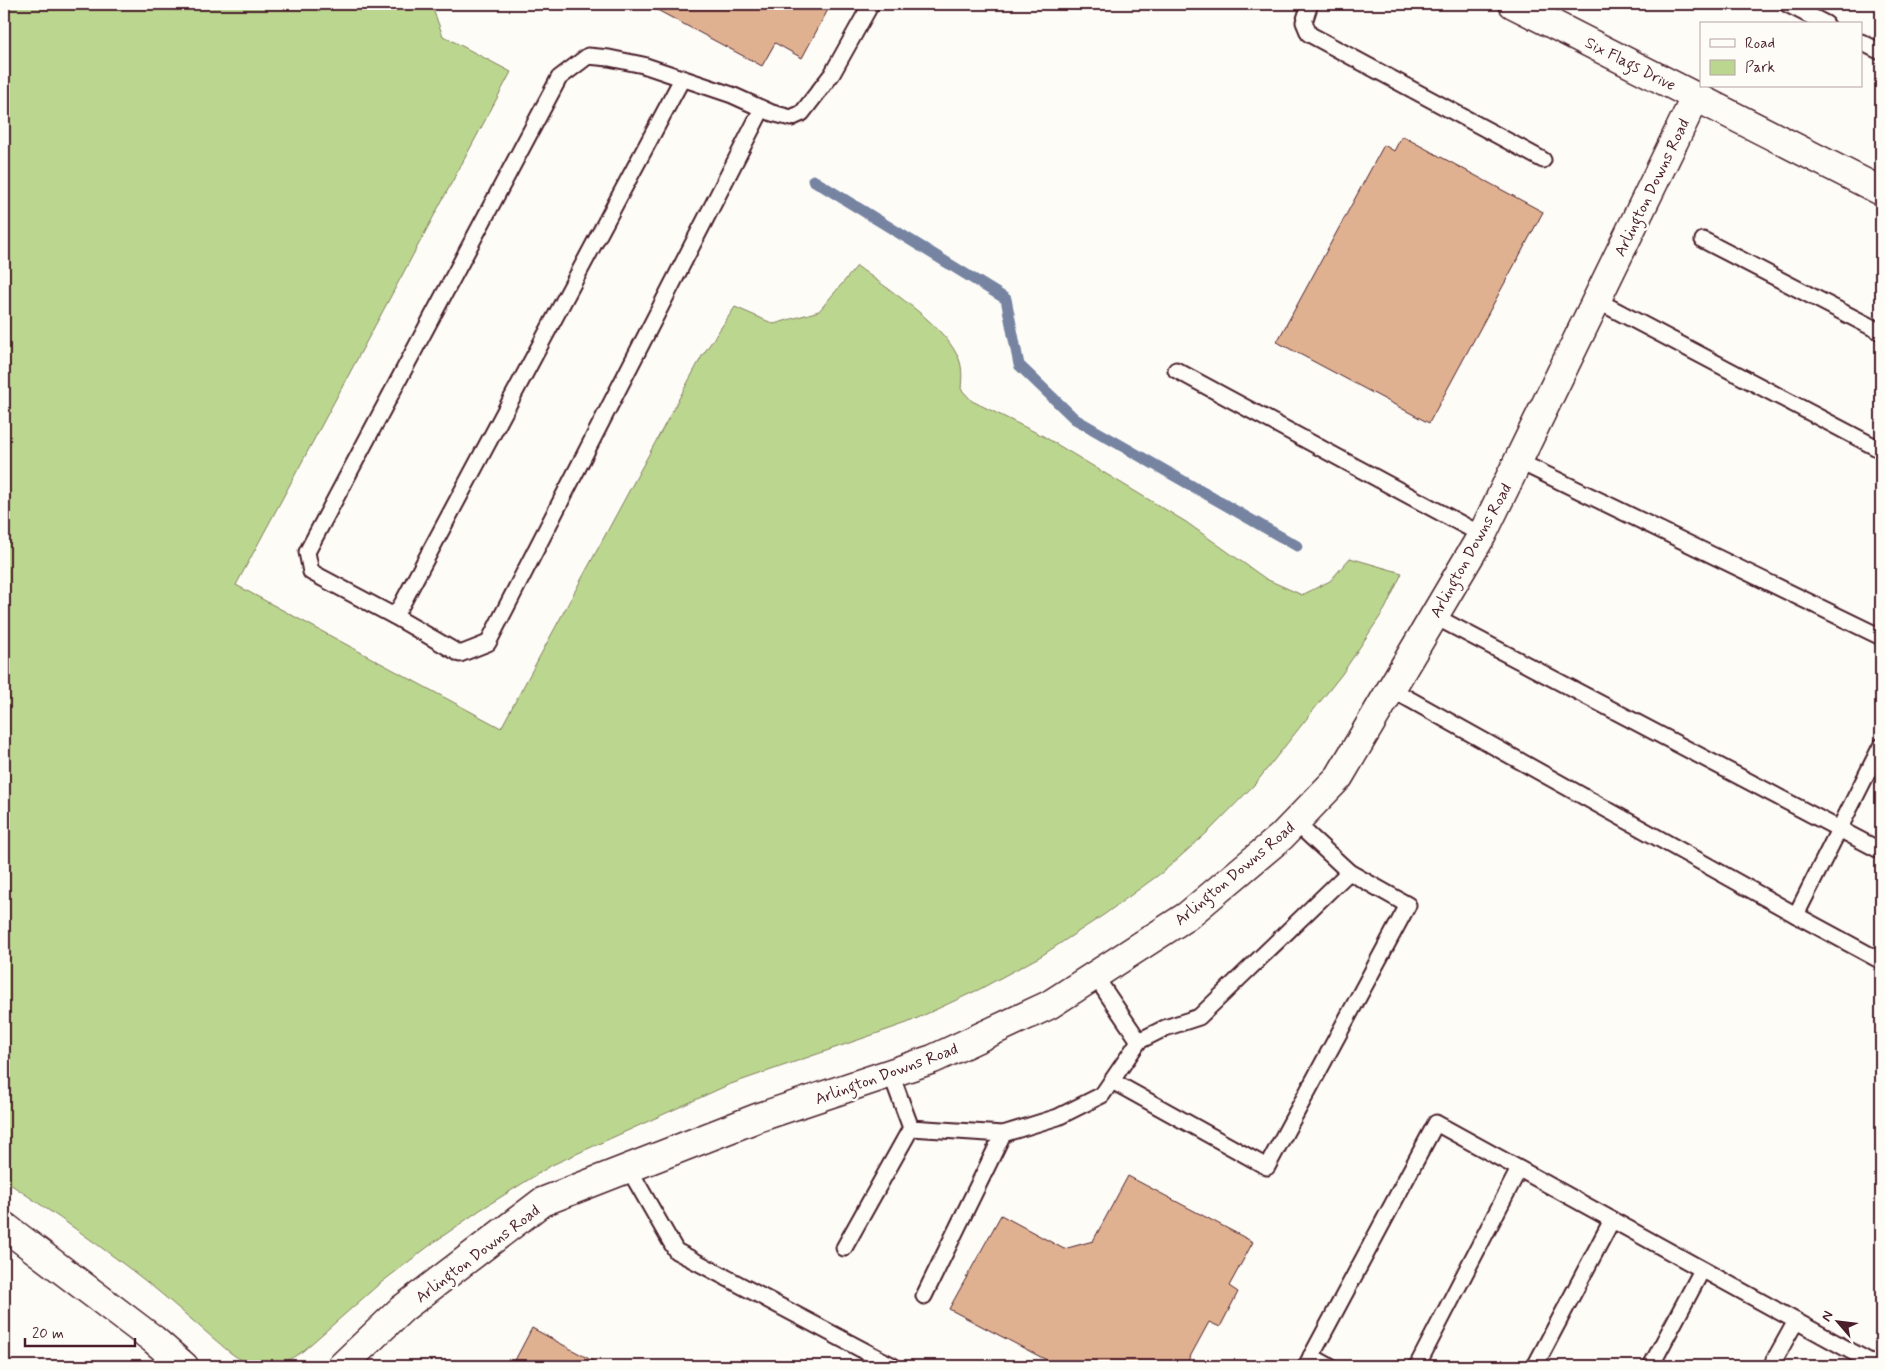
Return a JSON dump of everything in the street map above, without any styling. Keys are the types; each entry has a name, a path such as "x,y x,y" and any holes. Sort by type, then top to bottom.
{"street":[{"name":"Six Flags Drive","path":"1514,4 1541,10 1696,96 1881,191"},
{"name":"Arlington Downs Road","path":"343,1366 402,1309 542,1202 757,1118 933,1060 1049,1005 1187,916 1281,837 1338,777 1482,535 1696,96"},
{"path":"4,1226 154,1339 184,1366"}],"lane":[{"path":"762,109 488,643 460,654 311,572 307,552 559,78 588,56 609,58 643,65 732,95 762,109 791,118 802,113 832,74 871,4"},
{"path":"1310,4 1304,22 1309,34 1543,160"},
{"path":"1787,4 1822,22"},
{"path":"1862,42 1881,52"},
{"path":"394,616 682,79"},
{"path":"1703,240 1881,332"},
{"path":"1596,300 1881,450"},
{"path":"1176,370 1482,535"},
{"path":"1518,461 1881,637"},
{"path":"1434,616 1881,851"},
{"path":"1391,689 1881,961"},
{"path":"1796,915 1881,746"},
{"path":"1112,1081 1267,1167 1408,904 1349,872 1295,822"},
{"path":"911,1128 1003,1134 1058,1117 1102,1095 1139,1041 1165,1028 1199,1017 1349,872"},
{"path":"1095,976 1139,1041"},
{"path":"844,1248 911,1128 891,1074"},
{"path":"1329,1366 1308,1361 1436,1123 1878,1366"},
{"path":"924,1296 1003,1134"},
{"path":"629,1169 676,1252 894,1366"},
{"path":"1417,1366 1519,1169"},
{"path":"1535,1366 1612,1220"},
{"path":"1651,1366 1702,1270"},
{"path":"1771,1366 1796,1321"}],"green space":[{"path":"4,4 431,4 443,36 511,72 236,585 501,728 702,356 735,307 774,324 819,311 857,266 912,306 939,330 957,355 961,367 961,389 972,401 1043,436 1186,522 1266,579 1302,595 1330,581 1350,558 1402,573 1385,609 1342,674 1255,784 1210,830 1164,871 1105,914 1041,956 980,989 907,1023 728,1085 552,1165 480,1210 433,1243 378,1285 297,1355 283,1362 269,1365 255,1364 242,1360 229,1352 160,1292 116,1258 4,1180"}],"building":[{"path":"646,4 831,4 802,58 775,43 762,66"},
{"path":"1402,136 1543,212 1429,423 1277,342 1384,145 1394,151"},
{"path":"1128,1176 1253,1242 1229,1286 1238,1292 1220,1327 1209,1322 1185,1366 1058,1366 949,1309 1001,1215 1064,1249 1093,1241"},
{"path":"532,1328 602,1366 512,1366"}],"waterway":[{"path":"813,180 1006,299 1019,365 1075,419 1297,546"}]}
